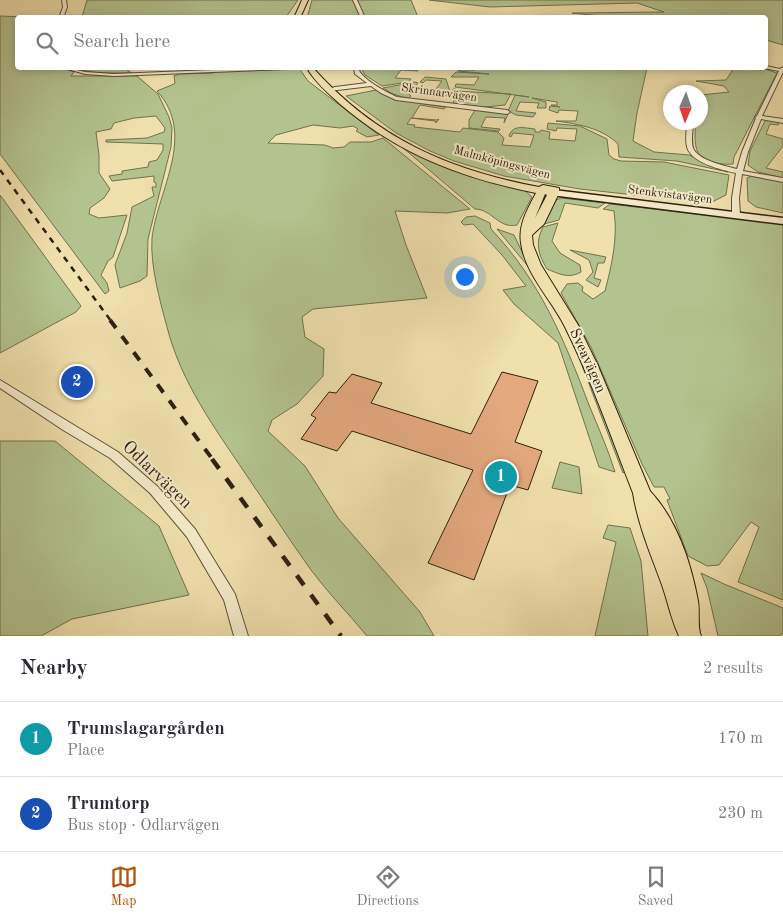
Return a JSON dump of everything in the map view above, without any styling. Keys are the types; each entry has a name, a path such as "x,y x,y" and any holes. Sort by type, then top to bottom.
{"main road":[{"path":"298,15 305,0"},
{"name":"Malmköpingsvägen","path":"312,70 331,90 377,128 415,150 444,164 473,174 555,191"},
{"name":"Sveavägen","path":"543,189 527,223 526,243 587,358 648,505 680,614 689,634"},
{"path":"528,233 538,224 555,191"},
{"name":"Stenkvistavägen","path":"555,191 783,216"},
{"name":"Stenkvistavägen","path":"736,212 783,221"}],"street":[{"path":"62,15 65,7 64,0"},
{"path":"355,0 362,15"},
{"path":"736,212 739,170 743,152 782,70 768,67"},
{"path":"74,70 85,73 122,75 239,70"},
{"name":"Skrinnarvägen","path":"356,70 383,92 403,100 507,112"},
{"path":"331,90 339,91 372,84"},
{"path":"758,117 783,121"},
{"path":"690,130 690,147 696,156 710,163 783,180"},
{"name":"Odlarvägen","path":"0,383 114,455 154,490 196,540 230,598 241,636"}],"green space":[{"path":"87,0 298,0 287,15 83,15"},
{"path":"312,0 411,0 417,15 308,15"},
{"path":"429,0 783,0 783,45 768,41 768,15 591,15 572,13 664,12 637,3 490,7"},
{"path":"0,16 15,17 15,70 68,70 74,72 71,76 137,76 158,94 172,128 171,147 148,239 147,276 140,281 120,288 115,265 127,233 132,207 154,196 152,187 156,187 156,183 154,182 154,176 112,181 109,176 122,174 122,171 148,167 149,162 157,160 163,150 163,144 106,142 106,140 147,138 164,132 165,128 156,116 134,118 114,123 111,129 96,132 99,173 110,189 104,198 90,208 89,214 99,218 127,215 113,257 108,261 101,275 107,283 109,291 105,294 0,154"},
{"path":"81,70 127,70 132,73 97,73"},
{"path":"213,70 300,70 308,81 379,135 367,137 356,131 358,129 353,126 340,128 313,125 276,135 268,143 325,145 333,148 344,147 350,142 371,142 383,138 470,209 447,213 395,211 427,298 313,309 302,317 305,337 324,349 323,376 297,404 272,420 268,431 305,466 338,518 420,612 434,636 367,636 311,570 222,439 190,385 173,347 156,283 152,249 156,219 172,163 175,144 174,126 169,108 157,91 174,84 174,76 179,74 213,73"},
{"path":"362,70 401,70 395,78 411,79 409,82 382,86 365,75"},
{"path":"459,70 647,70 633,141 654,152 689,155 728,172 677,161 619,157 618,144 605,134 581,125 556,121 576,121 578,111 559,110 558,113 549,110 550,106 560,107 551,105 557,105 557,102 532,98 546,102 546,108 537,108 539,103 520,102 516,111 536,113 533,117 516,115 508,111 515,95 455,87 456,84 474,85 479,77 451,77 456,72 489,74"},
{"path":"733,70 768,70 777,73 734,157 733,164 711,162 698,152 695,144 695,130 708,130 708,94 729,92 724,86 696,81 726,80"},
{"path":"425,77 446,79 452,98 449,96 413,92 419,89 436,89 442,81 426,80 423,83 420,82"},
{"path":"418,83 409,94 411,96 409,98 393,94 383,88"},
{"path":"455,88 456,91 511,94 505,105 485,107 453,104 455,95 452,90"},
{"path":"376,90 394,99 446,107 444,109 420,105 412,118 439,119 436,123 435,121 411,118 407,124 415,125 414,127 460,132 463,128 498,132 504,138 502,145 530,147 534,135 513,133 511,137 509,136 511,132 516,128 535,129 535,132 540,132 541,130 550,132 549,139 575,141 577,129 557,128 556,131 547,129 548,123 580,126 607,139 609,155 614,159 621,161 664,162 729,175 726,195 712,202 699,202 580,189 504,176 454,161 396,133 346,96"},
{"path":"475,110 508,114 504,123 505,118 486,117 481,127 500,129 499,131 469,128 469,120"},
{"path":"765,121 779,122 778,125 770,124 766,134 783,139 783,146 766,168 783,172 783,178 758,172 748,165 750,151"},
{"path":"402,147 444,167 523,189 532,197 517,225 505,224 486,212 475,209"},
{"path":"752,176 783,182 783,213 756,207 748,201 747,178"},
{"path":"0,195 81,306 76,312 0,353"},
{"path":"561,198 605,203 598,208 565,203 559,220 544,224 554,201"},
{"path":"610,204 783,224 783,600 738,582 759,527 751,522 719,565 707,566 688,556 667,500 670,499 664,487 654,487 642,464 591,347 561,293 567,284 578,283 583,287 582,291 593,299 605,291 615,241 614,211 603,209"},
{"path":"475,216 490,223 491,229 508,249 537,290 570,357 615,472 599,467 558,343 514,304 503,290 526,286 502,255 473,224 464,225 461,222 466,217"},
{"path":"558,223 552,241 560,253 580,265 581,272 577,274 564,275 547,269 541,258 538,243 543,227"},
{"path":"497,229 514,235 527,262 559,312 588,374 625,472 623,473 578,355 557,310 527,265"},
{"path":"570,250 606,257 604,263 598,263 594,278 601,280 598,287 586,280 593,272 589,260"},
{"path":"0,441 55,441 159,526 189,595 72,619 41,636 0,636"},
{"path":"560,462 579,467 582,494 552,488"},
{"path":"608,525 630,528 641,561 648,636 595,636 616,542 603,538"},
{"path":"701,573 783,608 783,633 779,636 718,636 707,588"}],"building":[{"path":"502,372 538,381 515,442 542,451 528,490 510,485 474,580 428,563 473,470 352,431 337,451 301,439 316,418 311,415 329,392 336,393 352,374 382,383 371,403 471,434"}],"railway":[{"path":"0,170 111,321"},
{"path":"110,320 213,460"},
{"path":"212,459 341,636"}],"place":[{"name":"Trumtorp","path":"77,382"},
{"name":"Trumslagargården","path":"501,477"}]}
